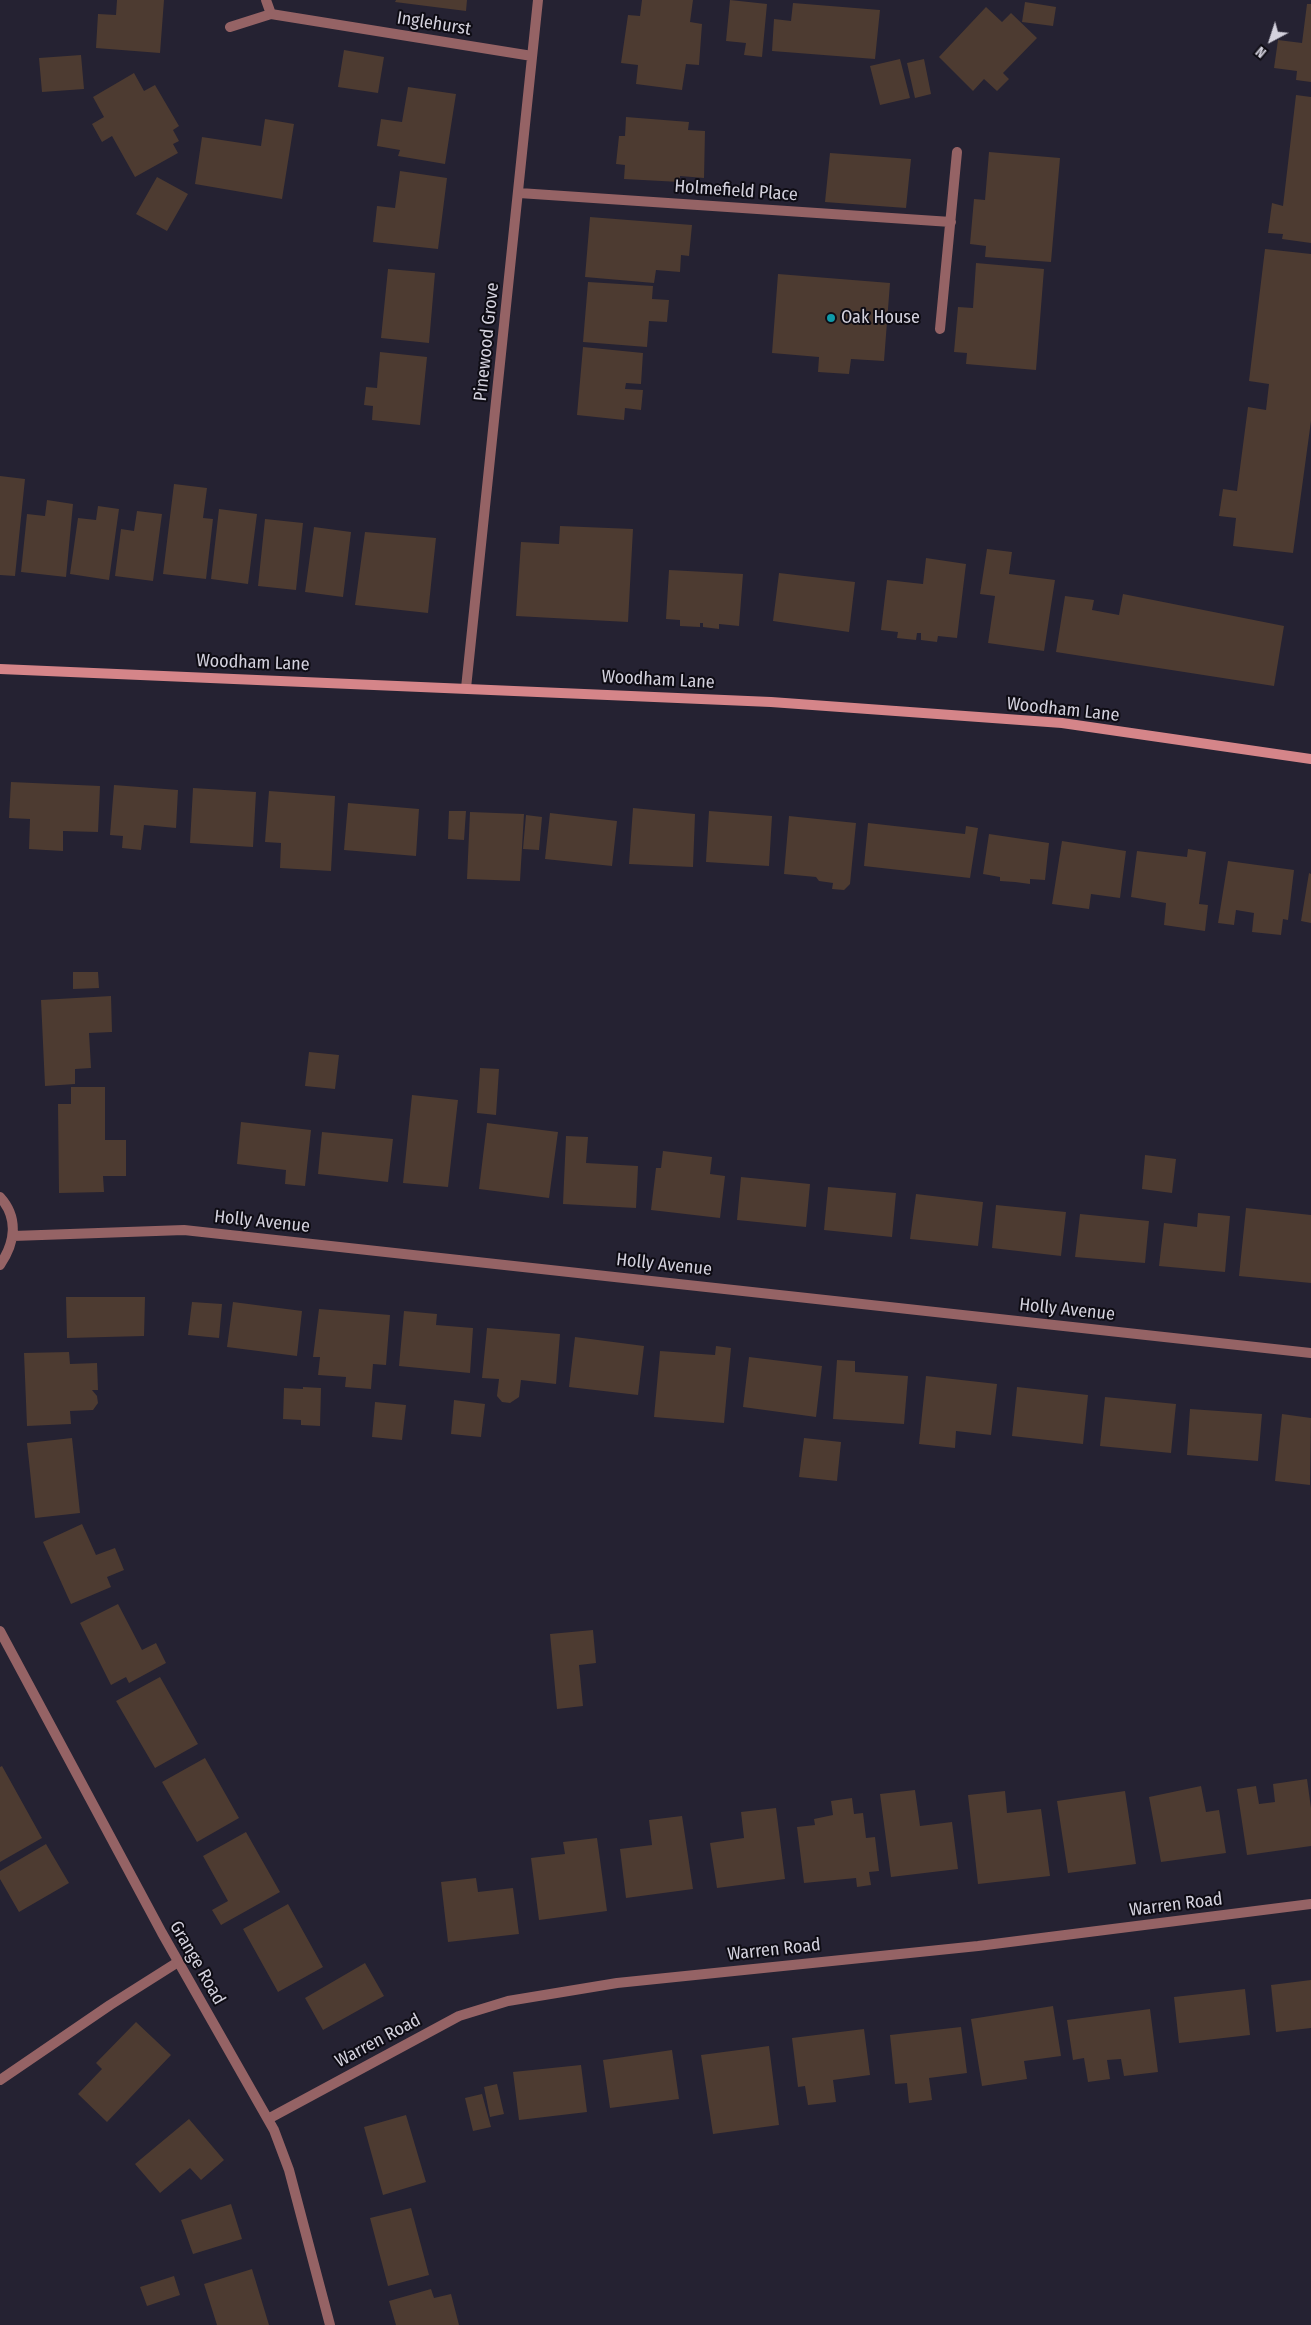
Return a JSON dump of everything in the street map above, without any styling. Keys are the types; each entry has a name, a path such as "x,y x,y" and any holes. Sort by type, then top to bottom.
{"main road":[{"name":"Woodham Lane","path":"0,669 771,702 1062,724 1311,759"}],"street":[{"path":"266,0 271,14"},
{"name":"Pinewood Grove","path":"466,688 538,0"},
{"name":"Inglehurst","path":"230,27 271,14 532,56"},
{"path":"940,328 957,152"},
{"name":"Holmefield Place","path":"518,193 951,222"},
{"path":"0,1197 7,1204 13,1220 13,1236 9,1252 0,1265"},
{"name":"Holly Avenue","path":"13,1236 184,1230 1311,1353"},
{"name":"Grange Road","path":"0,1631 178,1962 268,2119 289,2170 330,2325"},
{"name":"Warren Road","path":"268,2119 459,2016 508,2000 617,1983 978,1946 1311,1904"},
{"path":"0,2080 110,2005 178,1962"}],"building":[{"path":"117,0 164,0 160,53 96,48 98,14 116,15"},
{"path":"396,0 467,0 466,11 395,2"},
{"path":"642,0 693,0 690,22 702,24 699,65 686,64 682,90 636,84 638,65 621,63 628,15 640,16"},
{"path":"730,0 767,4 762,57 744,55 746,43 726,41"},
{"path":"1025,2 1056,7 1053,26 1022,22"},
{"path":"793,3 880,10 875,59 772,51 774,19 791,21"},
{"path":"1307,4 1311,4 1311,82 1296,80 1297,71 1274,68 1278,40 1302,43"},
{"path":"986,7 1002,22 1011,13 1037,38 1003,73 1009,79 997,91 984,79 973,91 939,57"},
{"path":"344,50 384,57 378,93 338,87"},
{"path":"81,55 84,89 42,92 39,58"},
{"path":"900,59 910,98 880,105 870,66"},
{"path":"924,59 931,94 915,98 907,63"},
{"path":"134,73 144,91 155,85 179,126 173,130 179,141 173,144 178,153 135,177 112,136 102,142 92,124 104,117 93,97"},
{"path":"408,87 456,94 445,164 398,156 400,150 377,146 381,119 402,122"},
{"path":"1296,95 1311,97 1311,243 1282,239 1283,234 1268,233 1272,203 1283,206"},
{"path":"626,117 689,122 688,130 705,131 704,178 680,176 680,182 624,179 625,165 616,164 619,136 625,136"},
{"path":"265,119 294,124 282,199 195,184 202,137 261,146"},
{"path":"989,152 1060,158 1051,262 985,257 986,246 970,244 974,199 985,200"},
{"path":"830,153 911,159 906,208 825,202"},
{"path":"400,171 447,178 438,249 373,242 377,206 395,208"},
{"path":"157,177 188,194 167,231 136,214"},
{"path":"590,217 692,225 689,256 681,255 680,272 656,270 654,283 585,277"},
{"path":"1265,249 1311,254 1311,421 1293,553 1233,546 1236,518 1219,516 1223,489 1237,491 1248,407 1266,410 1269,384 1249,381"},
{"path":"976,263 1044,269 1036,370 966,364 967,353 954,352 958,307 973,308"},
{"path":"388,269 435,273 429,343 381,338"},
{"name":"Oak House","path":"778,274 890,283 884,361 851,359 849,374 818,372 819,357 772,353"},
{"path":"588,282 653,286 652,299 669,300 667,322 649,321 647,347 583,342"},
{"path":"583,347 643,353 641,384 626,383 625,389 643,390 641,410 625,408 624,420 577,415"},
{"path":"380,352 427,357 420,425 372,420 373,406 364,405 366,387 377,388"},
{"path":"0,476 25,479 15,576 0,575"},
{"path":"174,484 207,488 203,518 213,519 206,579 163,574"},
{"path":"47,500 73,504 66,577 21,572 27,514 45,516"},
{"path":"98,506 119,509 109,580 70,574 78,518 96,520"},
{"path":"219,509 257,514 248,584 211,579"},
{"path":"137,511 162,514 153,581 115,576 121,529 134,531"},
{"path":"265,519 303,523 296,590 258,586"},
{"path":"560,526 633,529 628,622 516,616 521,542 559,544"},
{"path":"314,527 351,532 343,597 305,592"},
{"path":"365,532 436,538 428,613 355,605"},
{"path":"987,549 1012,552 1009,574 1055,580 1044,651 988,643 995,596 980,594"},
{"path":"926,558 966,564 957,638 938,636 937,642 921,640 921,633 917,633 916,640 897,638 898,632 881,630 887,580 923,584"},
{"path":"669,570 743,574 739,626 719,624 719,629 703,627 703,623 700,623 700,627 680,626 680,620 666,619"},
{"path":"779,573 855,582 849,632 773,621"},
{"path":"1123,594 1284,626 1274,686 1056,652 1065,596 1094,600 1092,610 1119,615"},
{"path":"11,782 100,786 98,832 63,831 63,851 29,849 30,819 9,818"},
{"path":"114,785 178,790 176,828 144,825 141,850 122,848 123,836 110,835"},
{"path":"193,788 256,792 253,847 190,843"},
{"path":"269,791 335,796 331,871 280,868 281,843 265,842"},
{"path":"348,803 419,809 416,856 344,850"},
{"path":"633,808 695,814 693,867 629,864"},
{"path":"449,811 466,811 464,840 448,839"},
{"path":"709,811 772,816 769,866 706,862"},
{"path":"470,812 524,814 520,881 467,879"},
{"path":"550,813 617,821 612,866 545,859"},
{"path":"526,815 542,817 539,850 523,849"},
{"path":"789,816 856,823 850,884 844,890 832,889 833,883 819,881 816,877 784,874"},
{"path":"868,823 965,834 966,826 978,828 970,878 864,866"},
{"path":"989,834 1049,843 1045,880 1030,879 1030,884 1000,881 1000,877 983,874"},
{"path":"1062,841 1126,851 1120,898 1091,894 1089,909 1052,904"},
{"path":"1188,849 1206,852 1199,904 1208,905 1205,931 1164,925 1166,903 1131,897 1137,851 1187,857"},
{"path":"1228,861 1294,870 1288,920 1283,919 1281,935 1252,932 1254,913 1236,910 1234,925 1218,923"},
{"path":"1309,873 1311,874 1311,923 1301,921"},
{"path":"73,972 98,972 99,988 73,989"},
{"path":"111,996 112,1032 89,1033 91,1068 75,1069 75,1084 45,1086 41,1000"},
{"path":"309,1052 339,1055 335,1089 305,1086"},
{"path":"480,1068 499,1069 496,1115 477,1113"},
{"path":"71,1087 105,1087 105,1140 126,1140 126,1176 103,1176 104,1192 59,1193 58,1104 71,1104"},
{"path":"412,1095 458,1100 448,1187 403,1183"},
{"path":"241,1122 311,1130 305,1186 285,1184 286,1170 237,1164"},
{"path":"487,1123 558,1132 549,1198 479,1189"},
{"path":"322,1132 393,1139 388,1182 318,1174"},
{"path":"566,1136 588,1137 586,1163 638,1166 636,1208 563,1204"},
{"path":"663,1151 712,1157 710,1174 725,1176 720,1218 651,1210 656,1168 661,1168"},
{"path":"1145,1155 1176,1159 1172,1193 1142,1189"},
{"path":"741,1177 810,1184 806,1227 737,1220"},
{"path":"828,1187 896,1193 892,1237 824,1230"},
{"path":"916,1194 983,1202 978,1246 910,1239"},
{"path":"996,1205 1066,1212 1061,1256 992,1248"},
{"path":"1246,1208 1311,1215 1311,1283 1239,1276"},
{"path":"1198,1213 1230,1216 1225,1272 1159,1266 1164,1223 1197,1227"},
{"path":"1080,1214 1149,1221 1145,1263 1075,1257"},
{"path":"66,1297 145,1297 144,1336 67,1338"},
{"path":"192,1302 222,1304 219,1338 188,1335"},
{"path":"233,1302 302,1311 297,1356 227,1347"},
{"path":"319,1309 390,1315 386,1365 373,1364 371,1389 345,1387 346,1377 318,1375 320,1357 313,1357"},
{"path":"404,1311 437,1314 436,1325 473,1328 470,1373 399,1366"},
{"path":"487,1328 560,1334 556,1384 521,1380 519,1397 510,1403 502,1402 497,1396 499,1379 482,1378"},
{"path":"575,1337 644,1346 638,1395 569,1387"},
{"path":"716,1346 731,1348 724,1423 654,1417 660,1351 715,1355"},
{"path":"69,1352 70,1364 97,1363 98,1390 92,1390 97,1396 98,1403 93,1410 70,1411 71,1424 27,1426 24,1353"},
{"path":"749,1357 822,1366 816,1417 743,1407"},
{"path":"837,1360 855,1361 855,1372 908,1376 904,1424 833,1419"},
{"path":"926,1376 997,1384 991,1435 956,1431 955,1448 919,1444"},
{"path":"303,1387 321,1388 320,1426 301,1425 301,1420 283,1419 284,1388 303,1389"},
{"path":"1017,1387 1088,1395 1083,1444 1012,1436"},
{"path":"1105,1397 1176,1404 1171,1453 1100,1446"},
{"path":"454,1400 485,1404 481,1437 451,1434"},
{"path":"375,1402 406,1405 402,1440 372,1437"},
{"path":"1190,1409 1262,1414 1258,1461 1187,1455"},
{"path":"1282,1414 1311,1418 1310,1485 1275,1481"},
{"path":"72,1438 80,1513 35,1518 27,1443"},
{"path":"804,1438 841,1442 837,1481 799,1477"},
{"path":"82,1524 96,1555 115,1548 124,1570 107,1577 111,1587 71,1604 43,1542"},
{"path":"118,1604 142,1650 156,1643 166,1663 129,1683 126,1677 111,1685 80,1623"},
{"path":"593,1630 596,1663 579,1665 583,1706 557,1709 550,1634"},
{"path":"160,1677 198,1744 155,1768 116,1701"},
{"path":"205,1758 239,1818 197,1842 162,1782"},
{"path":"2,1766 42,1838 0,1862 0,1767"},
{"path":"1307,1779 1311,1808 1311,1846 1247,1855 1237,1789 1256,1786 1259,1804 1275,1802 1273,1784"},
{"path":"1201,1786 1206,1812 1219,1810 1226,1853 1161,1862 1149,1797"},
{"path":"915,1790 920,1826 952,1822 958,1869 891,1877 880,1794"},
{"path":"1005,1791 1007,1813 1041,1809 1050,1876 978,1884 968,1795"},
{"path":"1125,1791 1136,1864 1068,1873 1057,1801"},
{"path":"852,1798 854,1814 863,1813 866,1838 875,1837 879,1871 869,1872 871,1885 857,1887 856,1878 804,1883 797,1827 815,1825 814,1819 833,1815 831,1801"},
{"path":"776,1808 785,1879 717,1888 710,1843 744,1838 741,1812"},
{"path":"682,1816 693,1889 626,1898 620,1849 652,1845 649,1820"},
{"path":"246,1832 280,1892 221,1925 212,1910 228,1901 203,1856"},
{"path":"597,1838 607,1911 539,1920 531,1858 565,1854 563,1842"},
{"path":"46,1844 69,1883 19,1912 0,1879 0,1871"},
{"path":"476,1878 478,1892 513,1888 519,1934 448,1942 441,1882"},
{"path":"288,1904 323,1967 278,1992 243,1929"},
{"path":"365,1963 384,1996 323,2030 305,1998"},
{"path":"1311,1980 1311,2028 1276,2032 1271,1985"},
{"path":"1245,1989 1250,2035 1179,2043 1174,1997"},
{"path":"1053,2006 1061,2056 1024,2061 1027,2079 982,2086 971,2019"},
{"path":"1150,2009 1158,2072 1124,2076 1121,2059 1107,2060 1110,2079 1088,2082 1084,2058 1073,2060 1067,2020"},
{"path":"136,2022 171,2055 107,2122 78,2094 102,2069 96,2063"},
{"path":"961,2027 967,2073 929,2078 932,2100 909,2103 907,2083 895,2084 890,2035"},
{"path":"864,2029 870,2075 833,2080 836,2102 808,2105 805,2086 798,2087 792,2038"},
{"path":"769,2046 779,2125 713,2134 701,2055"},
{"path":"672,2050 679,2099 610,2108 603,2060"},
{"path":"581,2065 587,2112 519,2120 513,2072"},
{"path":"497,2084 504,2114 490,2117 484,2087"},
{"path":"482,2094 491,2127 473,2131 465,2098"},
{"path":"406,2115 426,2182 383,2195 364,2127"},
{"path":"189,2119 224,2160 201,2180 190,2168 160,2193 135,2164"},
{"path":"231,2204 242,2239 193,2254 181,2220"},
{"path":"411,2208 429,2275 388,2286 370,2218"},
{"path":"252,2269 269,2325 217,2325 204,2284"},
{"path":"174,2276 180,2295 147,2306 140,2287"},
{"path":"431,2289 434,2298 451,2294 459,2325 396,2325 389,2301"}],"place":[{"name":"Oak House","path":"831,318"}]}
